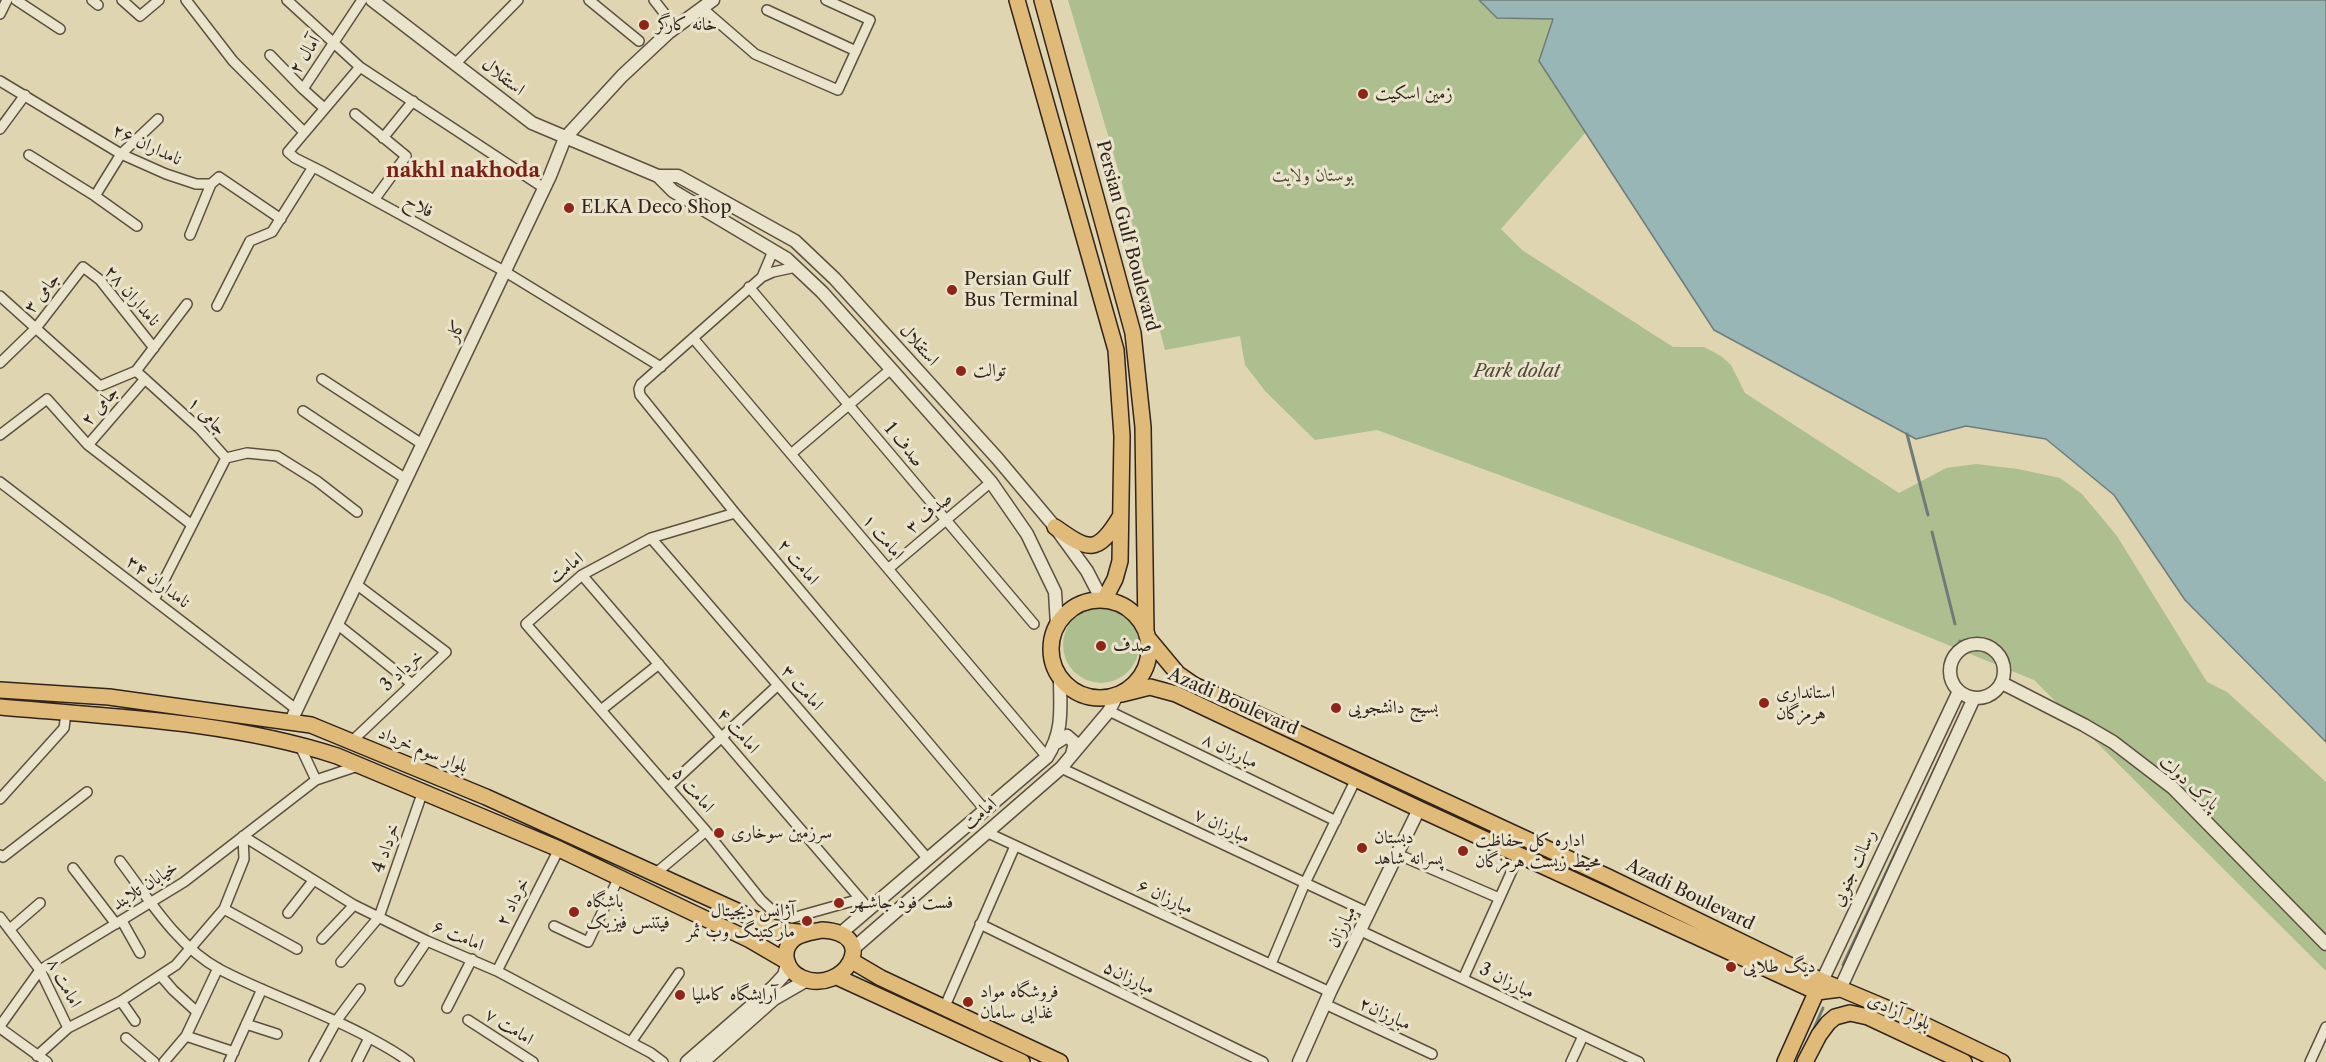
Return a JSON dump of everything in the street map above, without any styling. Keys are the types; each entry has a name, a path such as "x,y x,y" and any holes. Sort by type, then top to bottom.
{"main road":[{"path":"1017,0 1116,350 1122,436 1120,561 1115,579 1103,600"},
{"name":"Persian Gulf Boulevard","path":"1042,0 1133,333 1143,427 1147,634"},
{"path":"1055,527 1075,541 1091,546 1104,542 1121,514"},
{"path":"1103,600 1117,603 1130,610 1139,619 1147,634 1150,654 1145,670 1136,684 1119,695 1104,699 1091,698 1074,691 1060,678 1051,657 1052,636 1057,625 1069,611 1079,604 1103,600"},
{"name":"Azadi Boulevard","path":"1147,634 1178,674 1194,685 1608,877 1819,987"},
{"name":"Azadi Boulevard","path":"1119,695 1150,687 1176,694 1518,855 1819,987"},
{"name":"بلوار سوم خرداد","path":"0,690 109,697 293,716 486,797 779,930 807,933"},
{"name":"بلوار سوم خرداد","path":"0,707 177,722 299,743 361,765 559,849 750,940 787,963"},
{"path":"750,940 756,937 759,931 758,924 753,919"},
{"path":"1022,1062 837,977 807,980 792,972 787,963 785,956 790,943 807,933 822,930 841,933 850,940 853,955 881,978 945,1006 1060,1062"},
{"path":"837,977 853,955"},
{"path":"875,993 867,982 872,978 881,978"},
{"path":"1819,987 1840,988 2002,1062"},
{"name":"رسالت جنوبی","path":"1785,1062 1819,987"},
{"name":"بلوار آزادی","path":"1805,1062 1828,1023 1835,1017 1850,1013 1868,1017 1964,1062"}],"street":[{"path":"0,14 7,0"},
{"path":"16,0 60,29"},
{"path":"122,0 140,16 159,0"},
{"path":"186,0 233,61 304,132 360,67"},
{"path":"287,0 360,67 544,188"},
{"name":"آمال ۲","path":"270,55 303,89 362,0"},
{"path":"456,63 518,0"},
{"path":"589,0 639,41"},
{"path":"654,0 675,27"},
{"name":"کار","path":"293,716 544,188 565,138 622,76 675,27 713,0"},
{"path":"702,8 755,54 838,90 870,20 826,0"},
{"name":"استقلال","path":"380,2 532,123 658,176 678,176 795,242 851,296 997,458 1055,527 1087,571 1103,600"},
{"path":"767,10 856,51"},
{"name":"نامداران ۲۶","path":"0,81 121,154 166,174 196,184 211,184 219,177 281,219"},
{"path":"303,89 324,108"},
{"path":"0,129 25,96"},
{"path":"383,138 413,101"},
{"path":"354,114 406,156 374,200"},
{"path":"95,196 121,154 158,119"},
{"name":"فلاح","path":"304,132 288,152 295,158 504,271 661,367"},
{"path":"29,154 137,226"},
{"path":"217,306 250,241 272,232 313,167"},
{"name":"استقلال","path":"658,176 673,191 796,267 822,291 991,482 1027,534 1055,592 1057,625"},
{"path":"190,236 211,184"},
{"path":"762,277 773,251"},
{"name":"جامی ۳","path":"0,363 36,328 83,267"},
{"name":"نامداران ۲۸","path":"83,267 100,280 154,348"},
{"path":"762,277 796,267"},
{"name":"امامت ۲","path":"762,277 641,384 640,395 735,513 985,810"},
{"name":"صدف 1","path":"749,287 1034,624"},
{"path":"0,296 100,386 136,371 187,304"},
{"name":"امامت ۱","path":"693,338 1047,757"},
{"path":"791,454 891,369"},
{"name":"جامی ۱","path":"136,371 200,429 226,458 154,600"},
{"name":"جامی ۲","path":"0,435 47,399 88,445 145,379"},
{"path":"322,379 422,444"},
{"path":"303,411 406,479"},
{"path":"88,445 192,525"},
{"path":"226,458 247,453 277,456 317,481 357,512"},
{"name":"نامداران ۳۴","path":"0,482 154,600 293,716"},
{"name":"صدف ۳","path":"888,569 991,482"},
{"name":"امامت","path":"526,624 582,575 651,538 735,513"},
{"name":"امامت ۳","path":"651,538 928,859"},
{"name":"امامت ۴","path":"582,575 868,909"},
{"name":"خرداد 3","path":"351,742 446,652 356,584"},
{"path":"337,624 412,684"},
{"name":"امامت ۵","path":"526,624 706,831 761,900 774,912 792,918 860,899"},
{"path":"1977,644 1994,650 2000,657 2004,665 2002,683 1990,695 1974,698 1959,691 1953,684 1950,667 1960,651 1967,646 1977,644"},
{"path":"601,710 659,664"},
{"name":"امامت","path":"841,933 1047,757 1056,743 1061,725 1060,678"},
{"name":"پارک دولت","path":"2002,683 2113,742 2173,788 2326,944"},
{"path":"668,787 777,685"},
{"name":"رسالت جنوبی","path":"1819,987 1959,691"},
{"name":"امامت","path":"853,955 986,832 1061,768 1109,711 1119,695"},
{"path":"1840,988 1974,698"},
{"name":"مبارزان ۸","path":"1109,711 1336,821"},
{"path":"0,799 64,728 66,713"},
{"path":"1056,743 1067,736 1072,738 1075,743 1070,758"},
{"path":"299,743 316,780"},
{"name":"خیابان تلابند","path":"0,1027 40,970 184,882 316,780 361,765"},
{"name":"مبارزان ۷","path":"1061,768 1369,913"},
{"path":"1271,964 1305,883 1356,779"},
{"name":"خرداد 4","path":"379,917 423,791"},
{"path":"1,857 87,792"},
{"name":"مبارزان","path":"1299,1062 1330,992 1419,809"},
{"path":"656,873 706,831"},
{"name":"مبارزان ۶","path":"986,832 1330,992"},
{"name":"امامت ۶","path":"243,836 354,905 427,941 497,971 631,1042 663,1062"},
{"name":"امامت ۸","path":"0,917 40,970 68,1028 121,1001 161,976 176,965 191,949 224,909 244,859 243,836"},
{"path":"945,1006 1015,846"},
{"name":"خرداد ۲","path":"497,971 559,849"},
{"path":"1397,854 1499,898"},
{"path":"1463,979 1518,855"},
{"path":"120,861 191,949 218,968 337,1020 396,1052 409,1062"},
{"path":"73,868 119,923 140,954"},
{"path":"554,926 588,942 619,877"},
{"path":"288,913 313,881"},
{"path":"10,929 40,903"},
{"path":"322,939 354,905"},
{"path":"224,909 297,950"},
{"path":"340,962 379,917"},
{"name":"مبارزان۵","path":"980,924 1263,1062"},
{"name":"مبارزان 3","path":"1361,931 1640,1062"},
{"path":"400,981 427,941"},
{"path":"447,1008 472,959"},
{"path":"687,1062 773,987 784,975 787,963"},
{"path":"164,1062 186,1036 218,968"},
{"path":"631,1042 679,973"},
{"path":"161,976 197,1012"},
{"path":"703,1062 774,999 807,980"},
{"path":"229,1062 262,988"},
{"path":"314,1062 337,1020 360,990"},
{"path":"121,1001 135,1021"},
{"name":"مبارزان۲","path":"1325,1004 1432,1054"},
{"name":"امامت ۷","path":"468,1020 534,1062"},
{"path":"246,1024 277,1034"},
{"path":"0,1027 48,1062"},
{"path":"2310,1062 2326,1027"},
{"path":"38,1056 68,1028"},
{"path":"186,1036 234,1052"},
{"path":"1571,1062 1583,1036"},
{"path":"126,1038 154,1062"},
{"path":"357,1062 369,1038"}],"green space":[{"path":"1068,0 1479,0 1497,18 1553,18 1539,61 1585,133 1501,229 1522,250 1673,347 1704,347 1721,356 1731,365 1745,393 1899,493 1946,468 1976,464 2018,469 2060,478 2082,494 2117,536 2207,682 2227,692 2326,782 2326,971 2034,680 1828,596 1377,430 1315,440 1266,392 1245,365 1240,336 1165,350 1121,179"},
{"path":"1101,607 1115,610 1128,618 1136,631 1139,645 1136,659 1128,672 1115,680 1101,683 1087,680 1074,672 1066,659 1063,645 1066,631 1074,618 1087,610"}],"water":[{"path":"1479,0 2326,0 2326,742 2185,600 2114,495 2046,439 1966,426 1916,439 1714,330 1539,61 1553,19 1497,18"}],"waterway":[{"path":"1907,434 1928,515"},
{"path":"1932,532 1955,624"},
{"path":"1960,641 1961,645"},
{"path":"1843,965 1953,730"},
{"path":"1811,1035 1823,1008"}],"place":[{"name":"خانه کارگر","path":"644,25"},
{"name":"زمین اسکیت","path":"1363,94"},
{"name":"ELKA Deco Shop","path":"569,208"},
{"name":"Persian Gulf Bus Terminal","path":"952,290"},
{"name":"توالت","path":"961,371"},
{"name":"صدف","path":"1101,646"},
{"name":"استانداری هرمزگان","path":"1764,703"},
{"name":"بسیج دانشجویی","path":"1336,708"},
{"name":"سرزمین سوخاری","path":"719,833"},
{"name":"دبستان پسرانه شاهد","path":"1362,848"},
{"name":"اداره کل حفاظت محیط زیست هرمزگان","path":"1463,851"},
{"name":"فست فود جاشـهر","path":"839,903"},
{"name":"باشگاه فیتنس فیزیک","path":"574,912"},
{"name":"آژانس دیجیتال مارکتینگ وب ثمر","path":"807,921"},
{"name":"دیگ طلایی","path":"1731,967"},
{"name":"آرایشگاه کاملیا","path":"680,995"},
{"name":"فروشگاه مواد غذایی سامان","path":"968,1002"}],"district":[{"name":"nakhl nakhoda","path":"463,171"}],"park label":[{"name":"بوستان ولایت","path":"1313,176"},
{"name":"Park dolat","path":"1517,372"}]}
